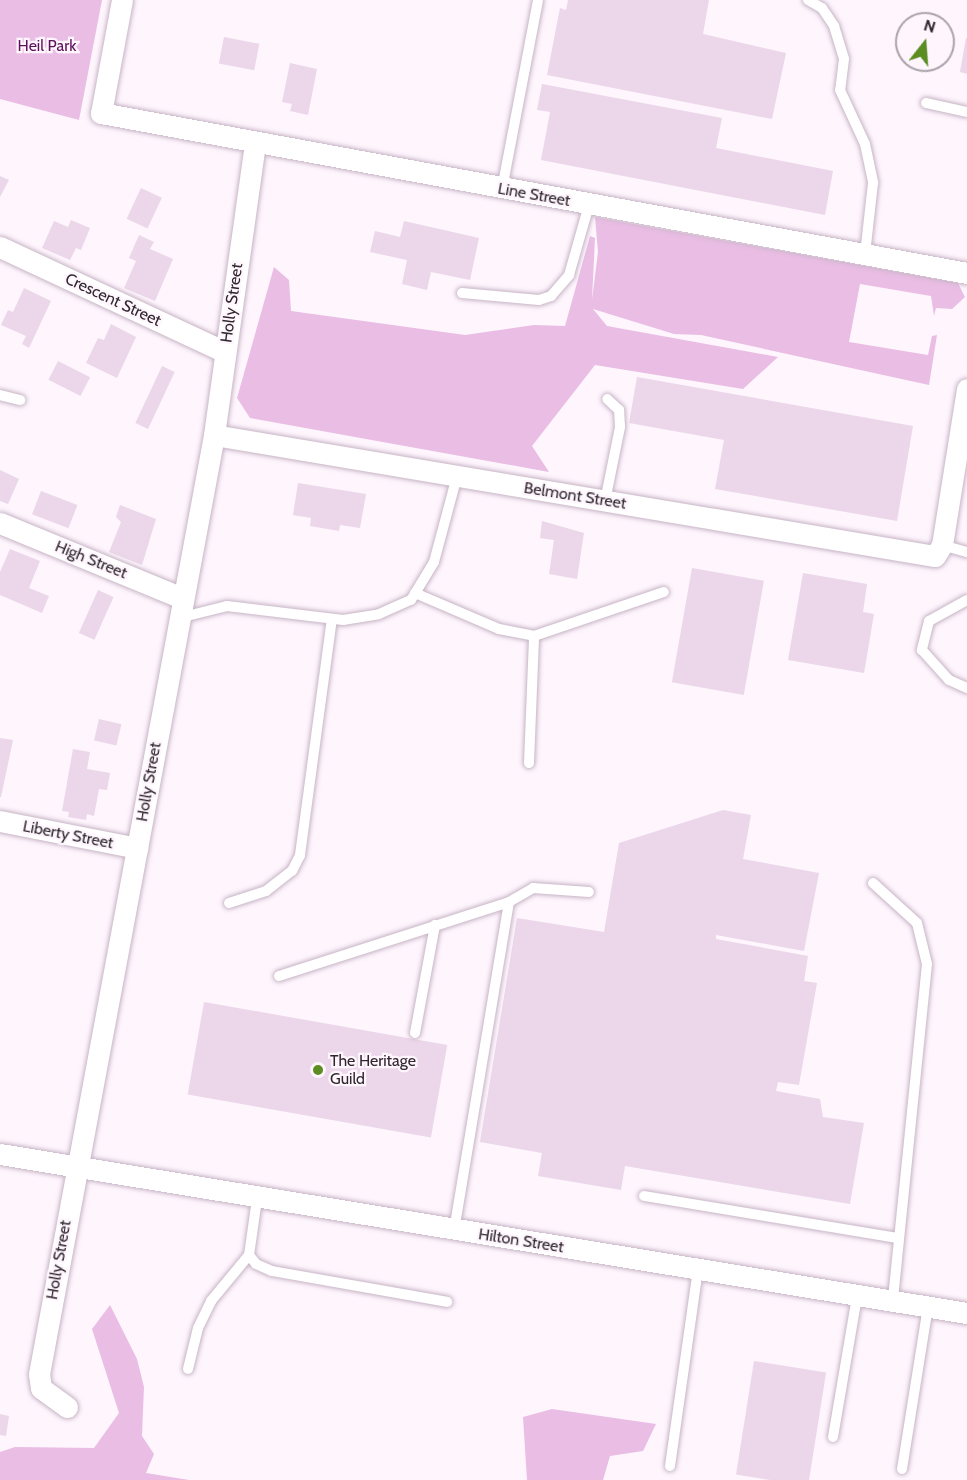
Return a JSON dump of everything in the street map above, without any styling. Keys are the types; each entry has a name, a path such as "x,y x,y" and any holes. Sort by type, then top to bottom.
{"street":[{"name":"Line Street","path":"122,0 101,112 588,205 967,273"},
{"name":"Holly Street","path":"67,1407 41,1388 39,1374 75,1170 214,435 255,143"},
{"name":"Crescent Street","path":"0,247 225,352"},
{"path":"939,550 967,389"},
{"name":"Belmont Street","path":"214,435 605,501 939,550"},
{"name":"High Street","path":"0,522 180,608"},
{"name":"Liberty Street","path":"0,821 136,848"},
{"name":"Hilton Street","path":"0,1154 75,1170 967,1313"}],"lane":[{"path":"502,189 538,0"},
{"path":"808,0 822,8 834,26 844,59 840,90 865,144 873,183 865,254"},
{"path":"926,103 967,112"},
{"path":"462,293 539,300 551,296 569,274 587,223 588,205"},
{"path":"0,395 20,400"},
{"path":"605,501 620,427 619,411 607,399"},
{"path":"180,608 227,606 332,618 379,614 411,600 434,562 457,476"},
{"path":"939,550 967,552"},
{"path":"416,593 499,628 534,636 664,592"},
{"path":"967,600 929,621 922,650 949,680 967,688"},
{"path":"229,903 266,891 292,871 300,855 332,618"},
{"path":"529,763 534,636"},
{"path":"873,883 917,923 927,964 893,1301"},
{"path":"279,976 509,902 533,888 589,892"},
{"path":"454,1231 509,902"},
{"path":"415,1033 435,926"},
{"path":"644,1196 899,1238"},
{"path":"189,1369 198,1328 211,1301 249,1255 257,1199"},
{"path":"249,1255 256,1264 272,1271 447,1302"},
{"path":"670,1466 698,1270"},
{"path":"833,1437 857,1296"},
{"path":"902,1469 928,1307"}],"green space":[{"name":"Heil Park","path":"0,0 102,0 79,120 0,99"},
{"path":"595,217 958,283 965,297 952,309 936,308 934,316 931,296 860,284 849,342 928,355 932,336 937,335 929,385 701,335 674,334 593,309 607,326 778,357 743,389 595,365 532,446 549,472 250,418 237,398 274,267 289,280 291,311 465,335 534,325 565,326 590,236 595,238 592,300 598,252"},
{"path":"110,1305 137,1359 144,1387 142,1436 154,1454 146,1473 189,1480 0,1480 0,1452 15,1447 94,1448 119,1413 92,1329"},
{"path":"552,1409 656,1424 643,1451 610,1456 603,1480 527,1480 523,1417"}],"building":[{"path":"568,0 709,0 703,34 786,53 772,119 547,75 560,8 566,10"},
{"path":"224,37 259,44 254,70 219,64"},
{"path":"967,38 967,74 960,72"},
{"path":"290,63 317,69 308,115 290,111 292,104 282,102"},
{"path":"542,84 722,118 716,148 833,171 825,215 541,160 550,112 537,110"},
{"path":"0,176 9,180 0,197"},
{"path":"141,188 162,198 147,229 127,219"},
{"path":"71,220 90,228 81,250 76,248 70,260 42,248 54,221 68,227"},
{"path":"404,221 479,238 470,280 431,272 427,290 402,284 407,260 370,252 375,231 400,237"},
{"path":"139,235 154,242 150,249 173,259 155,301 124,288 136,261 129,258"},
{"path":"24,288 51,301 29,348 22,344 26,336 1,325 8,310 13,312"},
{"path":"111,324 136,337 117,378 86,363 98,338 104,340"},
{"path":"58,361 90,377 81,396 48,380"},
{"path":"162,366 175,372 148,429 135,423"},
{"path":"637,377 913,426 897,521 715,489 724,440 629,423"},
{"path":"0,470 19,479 8,504 0,501"},
{"path":"298,483 366,494 360,528 340,525 339,531 310,526 311,518 293,515"},
{"path":"41,491 77,505 68,528 32,514"},
{"path":"120,505 156,519 142,565 109,552 121,522 116,517"},
{"path":"542,521 584,533 577,579 549,574 554,540 540,538"},
{"path":"10,549 40,561 29,588 49,596 42,613 0,595 0,572"},
{"path":"692,568 764,581 744,695 672,682"},
{"path":"803,573 867,584 863,612 874,614 864,673 788,660"},
{"path":"98,590 114,597 94,640 79,633"},
{"path":"99,719 121,724 116,746 94,740"},
{"path":"0,738 13,740 1,797 0,797"},
{"path":"73,749 90,752 87,769 110,773 107,790 99,789 94,816 87,814 86,820 68,817 69,812 62,811"},
{"path":"723,810 751,815 743,859 819,873 804,951 716,935 716,939 808,956 804,981 817,983 799,1085 778,1082 776,1091 820,1099 823,1117 864,1123 850,1204 625,1166 621,1190 538,1176 542,1153 480,1142 517,918 604,932 619,843"},
{"name":"The Heritage Guild","path":"204,1002 447,1045 431,1137 188,1095"},
{"path":"754,1361 826,1372 809,1480 770,1480 736,1475"},
{"path":"0,1414 9,1416 6,1436 0,1435"}],"place":[{"name":"The Heritage Guild","path":"318,1070"}]}
